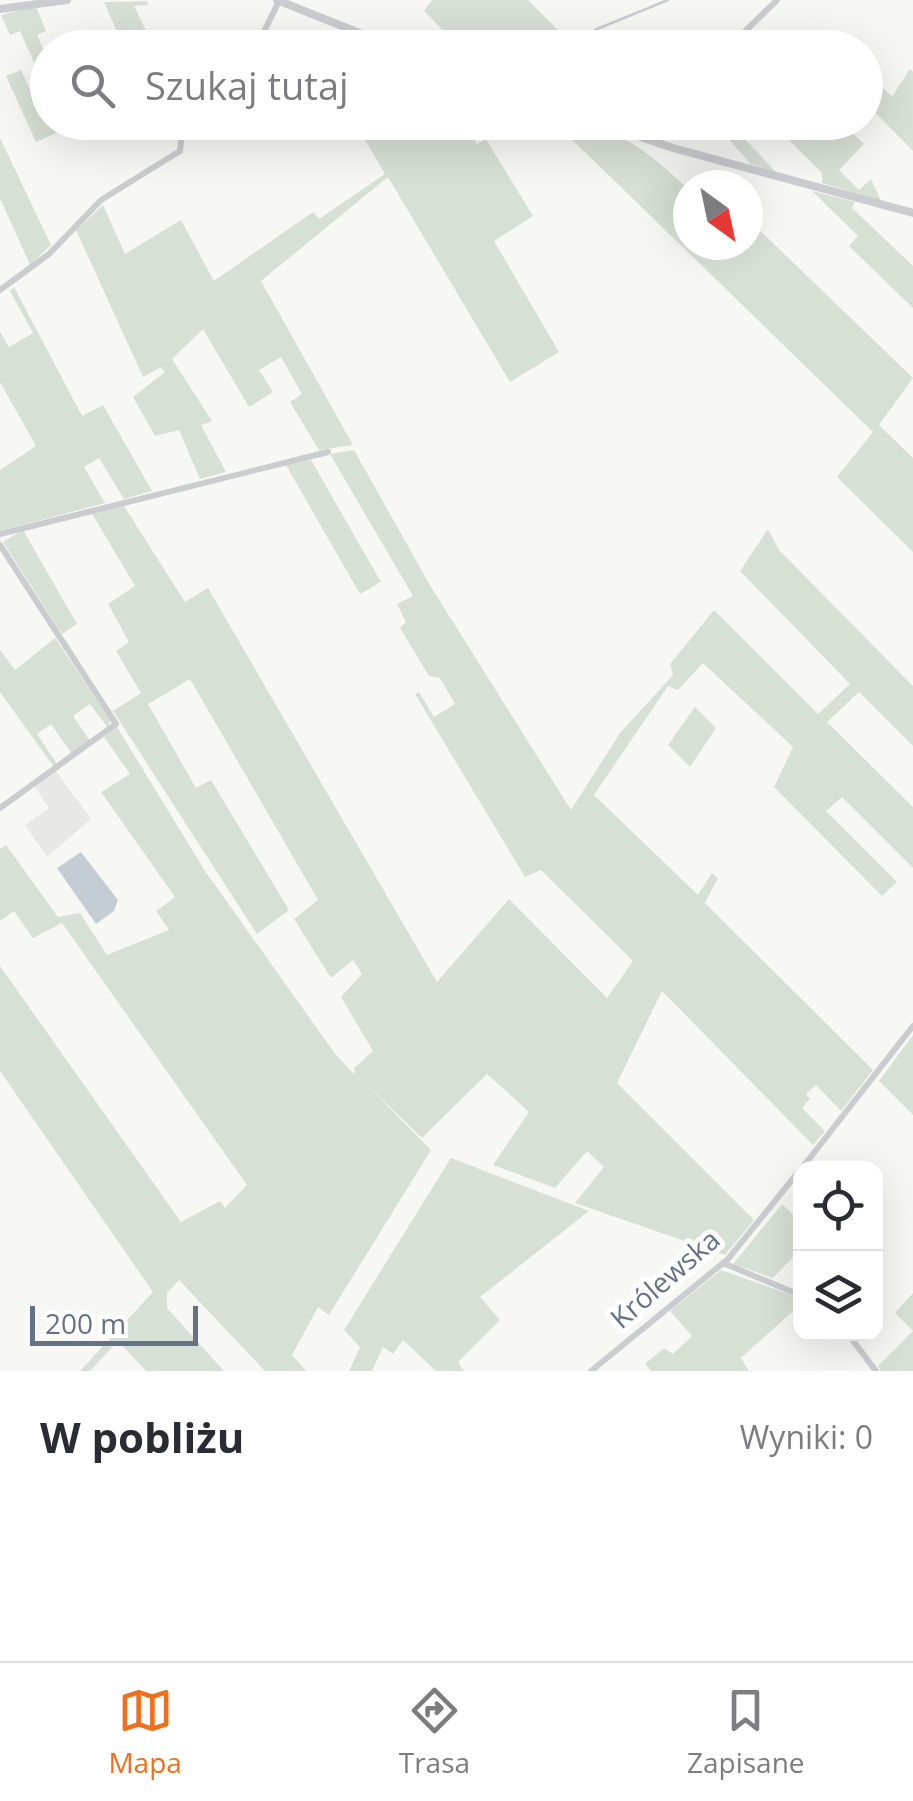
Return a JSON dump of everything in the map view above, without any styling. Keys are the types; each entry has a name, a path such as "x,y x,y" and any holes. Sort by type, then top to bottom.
{"street":[{"path":"0,9 67,0"},
{"path":"264,30 278,0 352,30"},
{"path":"746,30 777,0"},
{"path":"0,290 49,254 100,200 180,150 181,140"},
{"path":"644,140 913,213"},
{"path":"0,534 328,452"},
{"path":"0,544 116,724 0,808"},
{"name":"Królewska","path":"807,1161 913,1026"},
{"name":"Królewska","path":"591,1371 723,1263 793,1179"},
{"path":"723,1263 793,1292"},
{"path":"853,1341 876,1371"}],"shaded area":[{"path":"432,0 528,0 558,30 442,30 424,11"},
{"path":"147,1 148,5 134,6 146,30 116,30 104,2"},
{"path":"36,6 46,30 30,30 30,54 20,31 10,35 1,15"},
{"path":"910,69 913,151 883,120 883,88 892,97"},
{"path":"21,70 30,89 30,129 6,76"},
{"path":"0,138 51,245 30,265 0,198"},
{"path":"365,140 475,140 477,144 487,140 533,216 494,241 559,352 510,382 388,177 261,281 353,445 319,450 290,402 302,394 281,357 259,370 273,392 249,407 203,329 172,359 212,421 201,425 226,472 200,479 179,430 155,436 133,397 165,372 161,367 143,377 76,230 103,205 125,254 181,220 214,281 313,212 319,219 385,174"},
{"path":"572,140 626,140 673,175 673,238"},
{"path":"730,140 746,140 776,172 750,164"},
{"path":"789,140 860,140 864,144 839,170 859,190 871,179 881,201 822,183 822,173"},
{"path":"812,191 855,202 852,208 913,266 913,308 849,246 858,236"},
{"path":"763,233 913,378 879,425 913,458 913,552 837,477 873,432 696,260 763,260"},
{"path":"14,287 82,416 103,405 152,491 124,499 99,458 84,467 105,503 0,531 0,470 36,446 0,382 0,332 9,347 33,333 10,291"},
{"path":"354,450 431,587 571,810 620,733 673,675 670,664 714,610 818,714 850,684 740,571 768,529 779,550 913,686 913,746 859,692 827,722 913,807 913,868 842,797 826,811 897,882 882,896 774,787 793,747 703,663 678,690 668,686 594,795 698,895 712,873 718,878 705,903 873,1070 841,1111 816,1085 806,1094 810,1099 802,1108 825,1131 813,1145 662,991 617,1083 754,1220 725,1255 575,1203 604,1167 587,1151 555,1188 493,1165 529,1112 487,1074 422,1138 363,1081 431,1150 329,1315 318,1307 292,1355 306,1371 265,1371 179,1280 167,1293 167,1308 224,1371 146,1371 118,1341 90,1371 80,1371 153,1292 0,1071 0,966 181,1222 220,1201 225,1208 247,1185 62,923 33,938 14,911 0,921 0,849 6,845 58,917 80,913 107,955 169,930 156,911 175,897 101,792 130,774 104,737 117,727 205,871 336,1055 355,1075 354,1068 373,1051 341,997 362,974 353,960 331,978 294,919 318,900 190,679 148,704 196,788 211,780 289,910 257,934 113,711 141,693 116,651 129,642 108,604 135,586 91,512 124,506 185,602 208,588 437,982 509,899 607,998 633,961 541,870 525,877 415,694 419,692 434,717 455,704 440,678 429,676 400,628 406,622 397,604 413,596 330,454"},
{"path":"311,460 381,582 360,594 286,465"},
{"path":"23,530 77,624 62,634 3,542"},
{"path":"55,638 110,720 108,728 90,704 73,716 90,741 72,754 51,724 37,734 57,764 54,767 0,692 0,650 15,670"},
{"path":"695,707 716,728 690,767 668,745"},
{"path":"56,771 91,819 47,857 25,825 49,808 34,786"},
{"path":"81,852 118,900 114,911 96,924 57,868"},
{"path":"913,1035 913,1115 879,1081"},
{"path":"451,1158 589,1211 480,1297 500,1320 458,1362 464,1371 436,1371 403,1340 393,1354 383,1347 372,1371 349,1371 360,1347 344,1330"},
{"path":"782,1204 793,1214 793,1257 773,1278 733,1264"},
{"path":"721,1270 793,1296 793,1312 741,1358 749,1371 651,1371 645,1364 664,1348 673,1354 692,1336 670,1311"},
{"path":"913,1293 913,1331 895,1313"},
{"path":"913,1331 913,1371 881,1371 878,1366"}],"waterway":[{"path":"595,30 668,0"}]}
